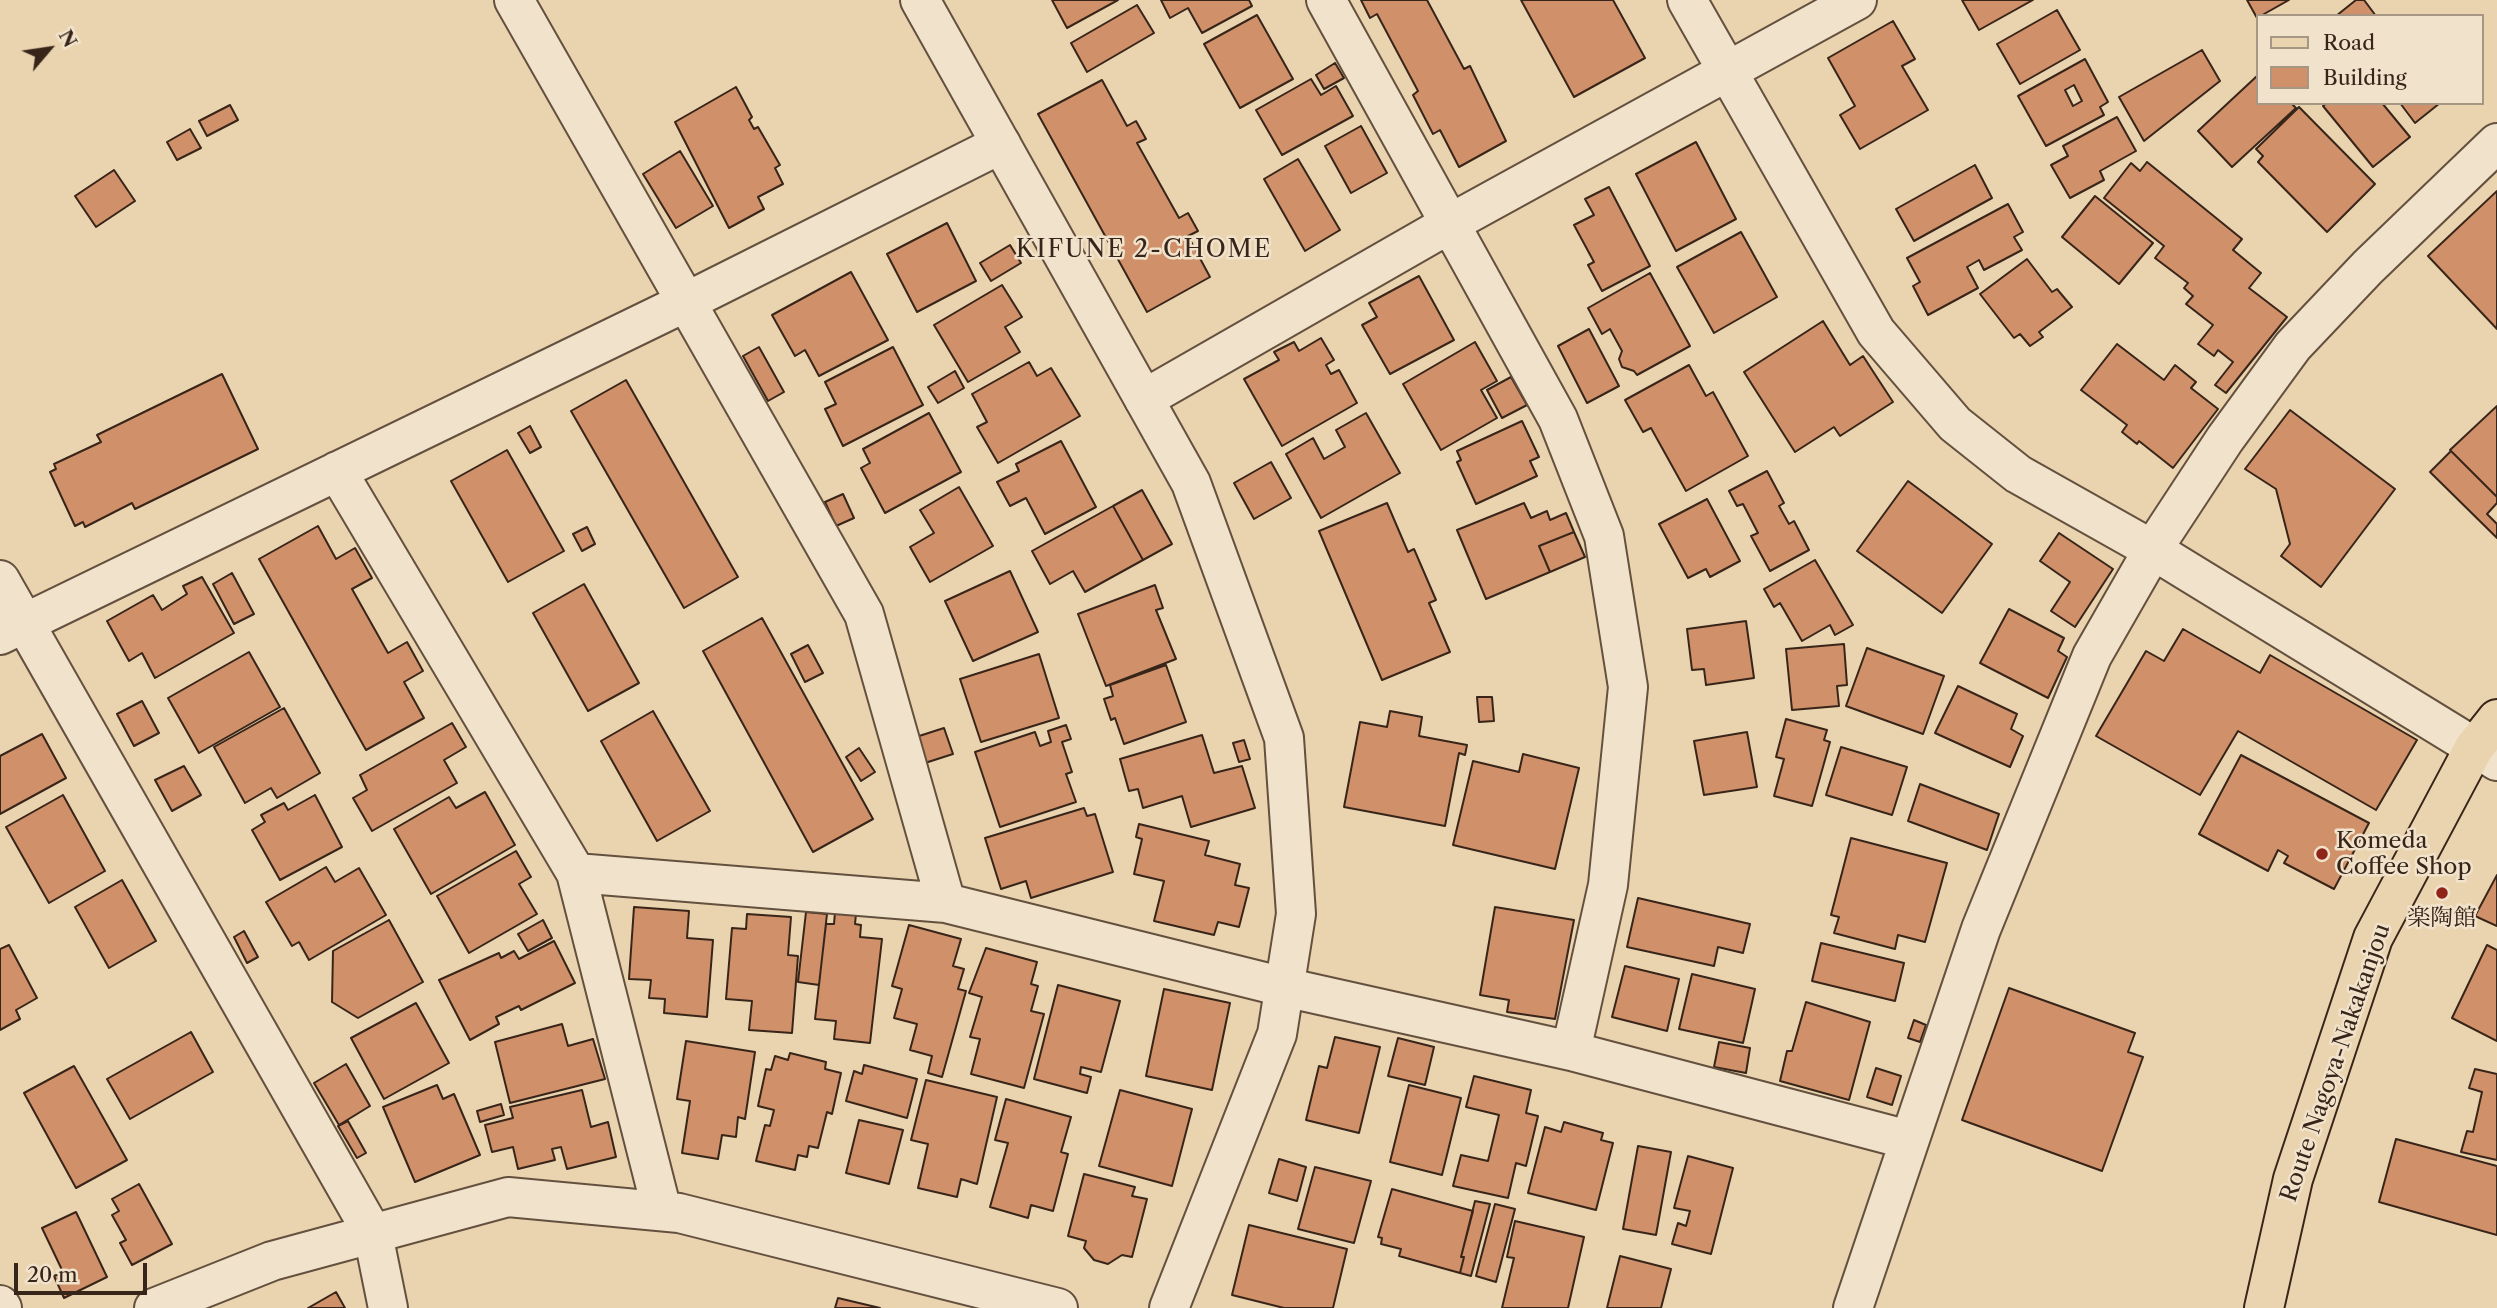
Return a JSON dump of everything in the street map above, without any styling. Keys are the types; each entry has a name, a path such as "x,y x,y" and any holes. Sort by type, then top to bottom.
{"main road":[{"name":"Route Nagoya-Nakakanjou","path":"2264,1308 2293,1180 2372,938 2489,743"}],"street":[{"path":"514,0 684,303 864,614 946,903"},
{"path":"920,0 1191,483 1284,738 1296,914 1277,1034 1169,1308"},
{"path":"1326,0 1558,419 1604,536 1628,687 1608,885 1571,1051"},
{"path":"1688,0 1876,332 1955,424 2018,474 2489,743"},
{"path":"1144,399 1451,223 1857,0"},
{"path":"1853,1308 1981,929 2064,717 2092,656 2153,550 2225,439 2294,346 2368,267 2497,143"},
{"path":"12,629 684,303 1001,144"},
{"path":"337,471 576,873 662,1211"},
{"path":"0,580 12,629 373,1234 388,1308"},
{"path":"576,873 946,903 1284,987 1571,1051 1909,1140"},
{"path":"154,1308 272,1261 508,1197 662,1211 1058,1308"}],"building":[{"path":"1052,0 1118,0 1067,28"},
{"path":"1161,0 1249,0 1252,6 1202,33 1188,8 1170,18"},
{"path":"1361,0 1427,0 1464,69 1470,66 1506,141 1459,167 1440,130 1433,134 1413,95 1418,91 1377,14 1370,18"},
{"path":"1521,0 1613,0 1645,58 1574,97"},
{"path":"1962,0 2033,0 1979,30"},
{"path":"2247,0 2289,0 2264,14 2256,14 2256,16"},
{"path":"2356,0 2364,0 2374,14 2338,14"},
{"path":"1137,5 1154,33 1087,72 1071,43"},
{"path":"2057,10 2080,50 2020,84 1997,44"},
{"path":"1257,15 1293,79 1240,108 1204,44"},
{"path":"1893,21 1915,59 1902,66 1928,110 1860,149 1840,115 1855,106 1828,58"},
{"path":"2202,50 2220,81 2144,141 2119,97"},
{"path":"2085,59 2108,102 2100,107 2104,115 2046,146 2018,96","holes":["2074,85 2082,101 2073,106 2065,90"]},
{"path":"1335,63 1344,78 1324,89 1316,75"},
{"path":"2256,77 2256,105 2293,105 2296,108 2232,167 2198,131"},
{"path":"1311,79 1321,95 1336,86 1353,116 1282,155 1256,110"},
{"path":"1102,80 1127,126 1136,121 1146,139 1137,143 1179,218 1188,213 1198,231 1188,236 1210,277 1147,312 1038,114"},
{"path":"736,87 752,117 749,120 754,129 758,127 780,165 775,168 783,184 758,197 764,209 729,228 675,122"},
{"path":"230,105 238,120 207,136 199,121"},
{"path":"2384,105 2410,137 2373,167 2323,106"},
{"path":"2402,105 2438,105 2415,123"},
{"path":"2299,107 2375,184 2327,232 2258,162 2263,156 2256,149"},
{"path":"2117,117 2136,151 2100,171 2104,180 2070,198 2051,165 2068,156 2063,146"},
{"path":"1361,126 1387,173 1351,193 1325,146"},
{"path":"190,129 201,148 177,160 167,142"},
{"path":"1696,142 1736,219 1676,251 1636,174"},
{"path":"680,151 713,206 676,228 643,174"},
{"path":"1298,159 1340,230 1305,251 1264,179"},
{"path":"2147,162 2242,239 2233,250 2261,273 2249,288 2287,317 2226,393 2215,385 2233,362 2218,350 2214,356 2198,344 2213,325 2186,304 2193,296 2184,288 2188,283 2155,258 2164,246 2104,198 2131,163 2140,171"},
{"path":"1975,165 1992,198 1914,241 1896,209"},
{"path":"114,170 135,201 96,227 75,196"},
{"path":"1609,187 1650,266 1602,291 1588,265 1594,262 1574,225 1594,215 1585,199"},
{"path":"2497,191 2497,329 2428,256"},
{"path":"2095,196 2153,243 2119,284 2062,237"},
{"path":"2008,204 2023,232 2014,237 2022,250 1984,270 1979,260 1967,267 1978,288 1928,315 1913,286 1920,282 1907,258"},
{"path":"947,223 976,281 917,312 887,254"},
{"path":"1741,232 1777,297 1714,333 1677,267"},
{"path":"1010,245 1021,263 991,281 980,263"},
{"path":"2027,259 2052,292 2057,289 2072,307 2039,332 2043,337 2030,346 2020,334 2014,338 1980,294"},
{"path":"851,272 888,340 819,376 805,350 795,356 772,315"},
{"path":"1650,273 1690,346 1637,375 1634,371 1622,367 1619,359 1622,351 1610,329 1602,334 1588,308"},
{"path":"1419,276 1454,340 1390,374 1362,325 1377,317 1369,303"},
{"path":"1002,285 1022,317 1005,327 1020,352 968,382 934,325"},
{"path":"1823,321 1850,365 1863,356 1893,402 1840,436 1834,427 1795,452 1744,372"},
{"path":"1589,329 1619,386 1587,403 1558,346"},
{"path":"1321,338 1334,360 1326,365 1331,374 1339,370 1357,403 1282,446 1244,379 1279,360 1274,352 1294,342 1299,351"},
{"path":"1475,342 1497,381 1481,390 1497,418 1441,450 1403,384"},
{"path":"2117,344 2164,380 2175,365 2196,382 2191,388 2218,409 2173,468 2139,441 2137,444 2122,432 2127,425 2081,390"},
{"path":"759,347 784,392 768,401 743,356"},
{"path":"893,347 923,405 843,446 825,409 836,404 825,382"},
{"path":"1029,362 1037,376 1051,368 1080,416 998,463 977,427 987,422 972,394"},
{"path":"1689,365 1706,396 1713,392 1748,456 1686,491 1651,428 1643,432 1625,400"},
{"path":"955,371 964,388 938,403 928,387"},
{"path":"222,374 258,449 135,509 132,503 85,527 83,522 75,526 50,472 56,469 54,464 101,442 97,435"},
{"path":"1511,377 1527,405 1502,418 1487,390"},
{"path":"626,380 738,577 684,608 571,411"},
{"path":"2497,406 2497,497 2450,450"},
{"path":"2290,410 2395,489 2321,587 2281,556 2290,544 2276,489 2245,469"},
{"path":"929,413 961,472 885,513 861,468 870,463 863,449"},
{"path":"1366,413 1400,473 1321,518 1286,454 1313,438 1324,459 1345,447 1336,430"},
{"path":"1522,421 1539,457 1530,461 1537,476 1476,504 1457,462 1461,460 1457,451"},
{"path":"530,426 541,447 530,453 518,433"},
{"path":"1061,441 1096,507 1045,534 1026,498 1010,506 997,482 1019,471 1016,464"},
{"path":"507,450 564,551 508,582 451,481"},
{"path":"2451,451 2497,497 2497,503 2487,514 2497,524 2497,538 2430,472"},
{"path":"1271,462 1291,498 1254,519 1234,483"},
{"path":"1767,471 1784,503 1779,506 1789,524 1794,521 1809,550 1770,571 1751,536 1758,533 1743,504 1737,506 1729,491"},
{"path":"1908,481 1992,544 1942,613 1857,551"},
{"path":"959,487 993,546 930,582 910,547 934,533 920,510"},
{"path":"1142,490 1172,544 1143,560 1113,506"},
{"path":"843,494 854,518 836,526 825,502"},
{"path":"1707,499 1740,561 1710,577 1706,569 1688,578 1659,524"},
{"path":"1387,503 1408,552 1414,549 1436,600 1429,603 1450,652 1382,680 1319,531"},
{"path":"1524,503 1531,518 1547,511 1550,520 1566,513 1574,532 1539,546 1550,572 1486,599 1457,530"},
{"path":"1113,506 1143,560 1085,592 1073,571 1050,584 1032,551"},
{"path":"318,526 336,559 355,548 372,578 352,589 388,653 407,642 423,671 404,682 424,718 366,750 259,559"},
{"path":"587,527 595,544 582,551 573,534"},
{"path":"1574,532 1585,557 1550,572 1539,546"},
{"path":"2059,533 2113,569 2075,627 2051,611 2070,582 2040,561"},
{"path":"1815,560 1853,625 1835,635 1830,625 1802,641 1780,603 1774,607 1764,589"},
{"path":"1010,571 1038,632 973,661 945,601"},
{"path":"232,573 254,614 234,624 213,584"},
{"path":"202,577 234,633 155,678 142,653 129,661 107,621 153,595 162,610 187,594 183,586"},
{"path":"584,584 639,683 588,711 533,613"},
{"path":"1155,585 1163,608 1156,610 1176,659 1106,686 1078,614"},
{"path":"2009,609 2064,638 2058,651 2067,657 2048,698 1980,663"},
{"path":"762,618 873,819 813,852 703,651"},
{"path":"1746,621 1754,678 1706,685 1704,669 1692,670 1687,629"},
{"path":"2183,629 2260,673 2270,655 2417,740 2376,810 2238,731 2200,795 2096,736 2146,651 2164,661"},
{"path":"1844,644 1847,685 1837,686 1839,706 1792,710 1786,649"},
{"path":"808,645 823,673 805,682 791,654"},
{"path":"1867,648 1944,676 1923,734 1846,706"},
{"path":"249,652 280,707 199,753 168,698"},
{"path":"1039,654 1059,718 981,742 960,679"},
{"path":"1166,665 1186,722 1124,744 1115,718 1111,720 1104,699 1113,696 1110,685"},
{"path":"1958,686 2017,714 2011,729 2023,736 2010,767 1935,733"},
{"path":"1477,697 1492,697 1494,721 1479,722"},
{"path":"142,701 159,733 134,746 117,714"},
{"path":"284,708 320,773 277,798 271,788 245,803 214,747"},
{"path":"653,711 710,811 657,841 601,741"},
{"path":"1390,711 1422,717 1419,736 1467,745 1465,755 1459,753 1445,826 1344,807 1360,722 1387,727"},
{"path":"1786,719 1827,730 1824,740 1830,742 1812,806 1774,796 1784,759 1776,757"},
{"path":"452,723 466,747 444,760 457,783 372,831 353,798 367,790 360,775"},
{"path":"1066,725 1071,739 1062,742 1072,772 1066,774 1076,802 1000,827 975,752 1035,732 1040,746 1051,742 1048,731"},
{"path":"944,728 953,754 925,763 916,737"},
{"path":"1747,732 1757,787 1704,795 1694,741"},
{"path":"42,734 66,778 0,814 0,756"},
{"path":"1202,735 1214,773 1242,766 1255,808 1191,827 1182,796 1143,808 1138,789 1129,791 1120,759"},
{"path":"1244,740 1250,759 1239,762 1233,743"},
{"path":"1841,747 1907,767 1892,815 1826,795"},
{"path":"859,748 875,772 861,781 846,757"},
{"path":"1523,754 1579,768 1555,869 1453,845 1473,761 1519,772"},
{"path":"2241,755 2369,823 2334,889 2284,863 2288,856 2278,850 2268,871 2199,834"},
{"path":"184,766 201,795 172,811 155,780"},
{"path":"1920,784 1999,814 1987,850 1908,821"},
{"path":"485,792 515,845 431,894 394,829 449,797 456,808"},
{"path":"63,795 105,871 49,903 6,827"},
{"path":"315,795 342,847 280,880 252,830 265,822 261,815 284,803 288,810"},
{"path":"1084,808 1087,816 1095,814 1113,872 1031,898 1026,881 1001,889 985,838"},
{"path":"1139,824 1209,841 1205,855 1240,864 1235,885 1249,888 1239,927 1218,922 1214,935 1154,921 1164,881 1134,874 1142,839 1136,837"},
{"path":"1851,838 1947,863 1925,942 1898,935 1895,949 1834,933 1839,917 1831,915"},
{"path":"516,851 531,877 519,884 537,914 469,953 437,896"},
{"path":"326,867 335,882 359,868 386,915 309,960 299,942 292,946 266,902"},
{"path":"2497,875 2497,926 2475,916"},
{"path":"122,880 156,941 109,968 75,907"},
{"path":"1638,898 1750,924 1743,953 1718,947 1714,966 1627,947"},
{"path":"634,907 689,911 687,938 713,940 707,1017 664,1013 665,999 649,998 651,980 629,979"},
{"path":"1495,907 1574,920 1555,1019 1507,1012 1509,1000 1480,995"},
{"path":"806,912 827,914 819,985 798,982"},
{"path":"835,912 856,914 855,924 861,925 860,937 882,939 870,1043 834,1039 836,1021 815,1019 826,924 834,924"},
{"path":"747,914 791,917 788,955 798,956 792,1033 749,1030 752,1001 726,999 732,928 746,929"},
{"path":"389,920 423,982 358,1018 332,1002 333,951"},
{"path":"543,920 552,938 528,951 518,934"},
{"path":"909,925 961,939 953,966 964,969 958,989 966,991 942,1077 928,1073 932,1056 910,1050 917,1024 894,1018 902,989 892,986"},
{"path":"244,931 258,957 247,963 234,937"},
{"path":"554,941 575,983 521,1010 519,1006 496,1017 499,1024 470,1040 439,980 499,953 501,958 514,951 519,959"},
{"path":"1821,943 1904,963 1895,1001 1812,981"},
{"path":"9,945 37,998 16,1010 20,1019 0,1030 0,949"},
{"path":"2487,945 2497,950 2497,1041 2452,1018"},
{"path":"986,948 1037,962 1031,984 1038,986 1031,1011 1044,1014 1024,1088 971,1074 980,1039 970,1037 982,997 969,993"},
{"path":"1625,966 1679,979 1667,1031 1612,1017"},
{"path":"1692,974 1755,989 1743,1043 1679,1029"},
{"path":"1058,985 1120,1001 1101,1072 1081,1067 1080,1074 1091,1077 1087,1093 1034,1079"},
{"path":"2009,988 2135,1033 2128,1052 2143,1057 2102,1171 1962,1120"},
{"path":"1164,989 1230,1003 1212,1090 1146,1076"},
{"path":"1806,1002 1870,1022 1849,1100 1780,1081 1787,1051 1792,1051"},
{"path":"416,1003 449,1063 384,1099 351,1038"},
{"path":"1914,1020 1926,1025 1920,1042 1908,1038"},
{"path":"562,1024 568,1046 593,1039 605,1079 510,1103 495,1042"},
{"path":"191,1032 213,1072 130,1119 107,1079"},
{"path":"1335,1037 1380,1047 1359,1133 1306,1120 1319,1066 1327,1068"},
{"path":"1398,1038 1434,1047 1425,1085 1388,1076"},
{"path":"686,1041 755,1052 745,1119 738,1117 736,1137 722,1135 718,1159 682,1153 690,1101 677,1099"},
{"path":"1719,1042 1750,1048 1746,1073 1714,1067"},
{"path":"790,1053 826,1062 825,1069 841,1073 832,1114 827,1112 818,1148 809,1146 807,1157 798,1155 795,1170 756,1161 765,1125 770,1126 774,1110 758,1106 766,1069 771,1070 775,1056 788,1060"},
{"path":"346,1064 370,1106 339,1125 314,1083"},
{"path":"864,1065 917,1079 907,1118 846,1101 854,1071 862,1074"},
{"path":"74,1066 127,1160 76,1188 24,1093"},
{"path":"1876,1068 1901,1076 1892,1105 1867,1097"},
{"path":"2475,1069 2497,1074 2497,1160 2461,1152 2467,1131 2473,1132 2482,1092 2469,1088"},
{"path":"1474,1076 1531,1090 1526,1113 1538,1116 1526,1166 1516,1163 1508,1198 1453,1186 1461,1155 1488,1161 1499,1115 1466,1107"},
{"path":"926,1080 997,1097 977,1184 961,1179 957,1197 918,1188 928,1144 911,1140"},
{"path":"437,1085 443,1099 454,1094 480,1155 415,1182 383,1107"},
{"path":"1409,1085 1461,1098 1442,1175 1390,1162"},
{"path":"582,1090 591,1127 608,1122 616,1157 567,1169 561,1147 552,1149 555,1160 518,1169 513,1147 492,1152 485,1125 513,1118 510,1107"},
{"path":"1120,1090 1192,1109 1172,1186 1099,1166"},
{"path":"1006,1099 1071,1117 1061,1152 1068,1154 1053,1211 1031,1205 1028,1218 990,1207 1008,1143 995,1140"},
{"path":"501,1104 504,1115 480,1122 477,1111"},
{"path":"859,1120 903,1130 889,1184 846,1173"},
{"path":"348,1121 366,1153 357,1158 338,1126"},
{"path":"1564,1122 1603,1133 1601,1140 1613,1143 1596,1210 1528,1193 1545,1127 1561,1132"},
{"path":"2396,1139 2497,1166 2497,1235 2379,1202"},
{"path":"1638,1146 1671,1152 1656,1235 1623,1229"},
{"path":"1688,1156 1733,1168 1711,1254 1672,1244 1678,1223 1686,1226 1690,1211 1674,1208"},
{"path":"1279,1159 1306,1167 1297,1201 1269,1193"},
{"path":"1315,1167 1371,1181 1354,1243 1298,1229"},
{"path":"1084,1174 1135,1187 1132,1196 1147,1199 1132,1257 1122,1255 1108,1264 1094,1260 1084,1248 1086,1241 1068,1236"},
{"path":"139,1184 172,1244 132,1265 120,1243 126,1240 112,1215 119,1211 112,1199"},
{"path":"1392,1189 1473,1211 1461,1257 1464,1257 1460,1273 1399,1256 1401,1249 1381,1244 1382,1238 1378,1237"},
{"path":"1475,1201 1490,1204 1471,1276 1460,1273 1464,1257 1461,1257"},
{"path":"1495,1204 1515,1209 1496,1282 1476,1276"},
{"path":"76,1212 107,1277 64,1298 54,1276 63,1272 42,1228"},
{"path":"1515,1221 1584,1237 1568,1308 1502,1308 1514,1258 1507,1257"},
{"path":"1249,1225 1347,1249 1333,1308 1284,1308 1232,1295"},
{"path":"1620,1256 1671,1269 1661,1308 1607,1308"},
{"path":"336,1292 345,1308 308,1308"},
{"path":"838,1298 880,1308 835,1308"}],"place":[{"name":"Komeda Coffee Shop","path":"2322,854"},
{"name":"楽陶館","path":"2442,893"}],"district":[{"name":"KIFUNE 2-CHOME","path":"1144,250"}]}
